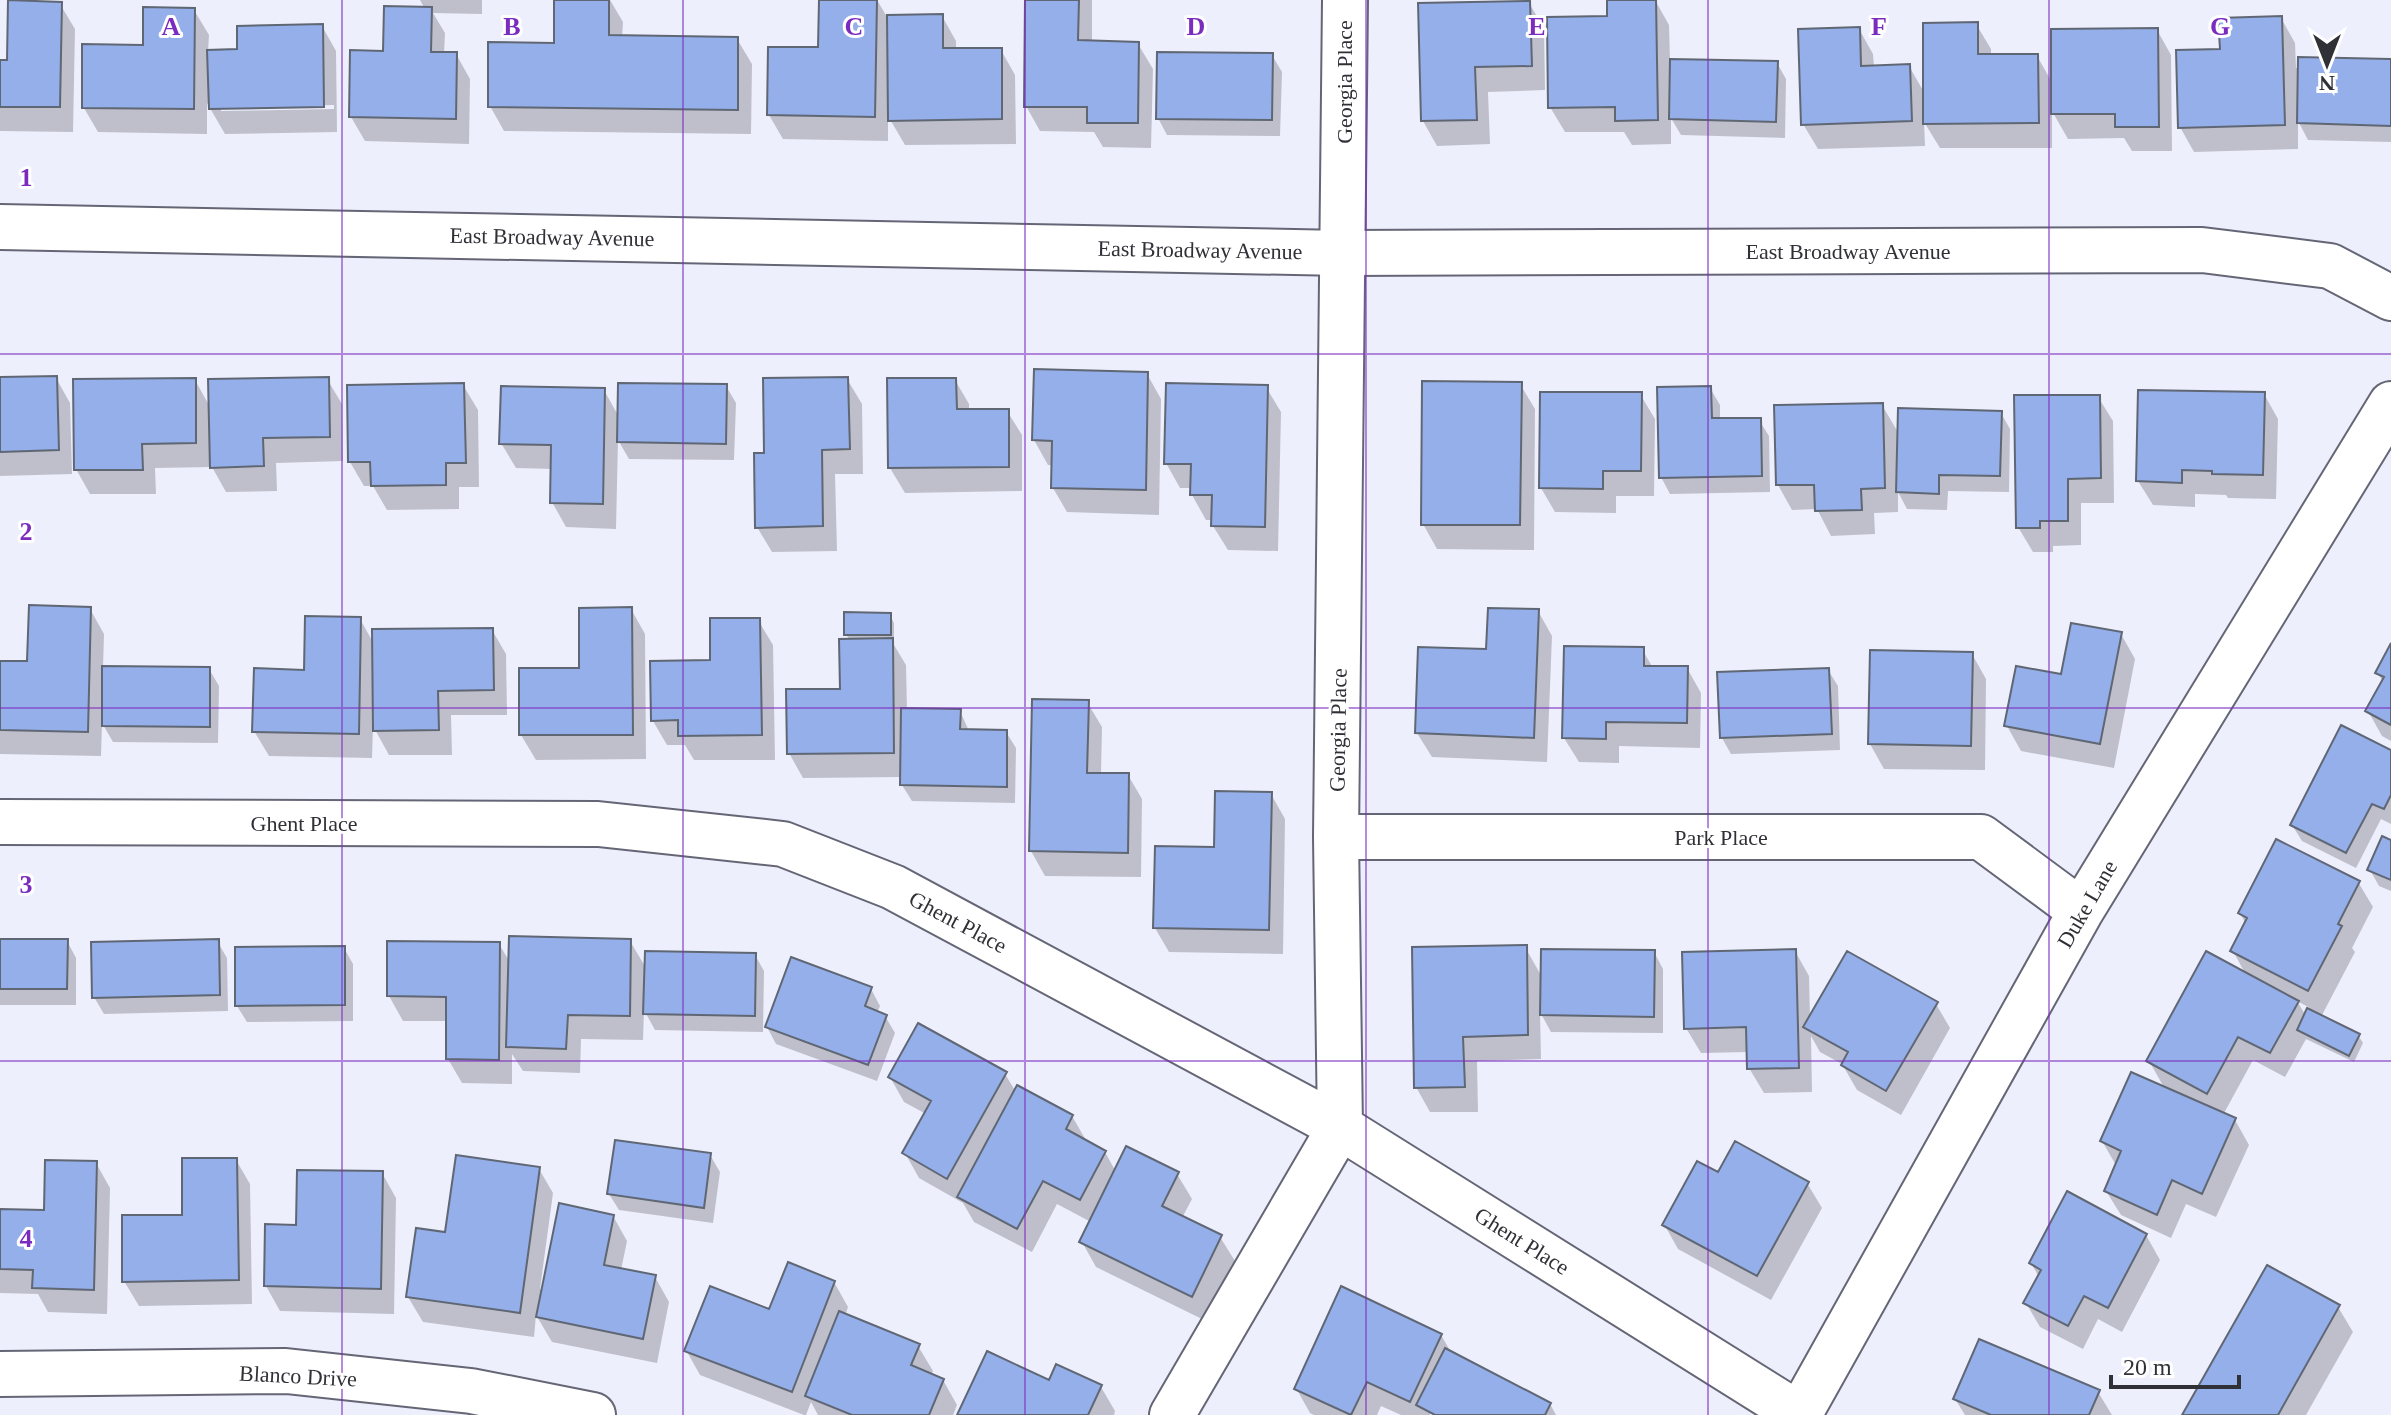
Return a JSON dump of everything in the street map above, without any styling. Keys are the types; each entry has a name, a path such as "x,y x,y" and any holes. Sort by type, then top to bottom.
{"street":[{"name":"Georgia Place","path":"1340,1127 1336,837 1345,0"},
{"name":"East Broadway Avenue","path":"0,227 1343,253 2202,250 2330,266 2391,298"},
{"name":"Duke Lane","path":"1800,1415 2081,911 2391,404"},
{"name":"Ghent Place","path":"0,822 598,824 783,844 893,887 1340,1127 1800,1415"},
{"name":"Park Place","path":"1336,837 1981,837 2081,911"},
{"path":"1172,1415 1340,1127"},
{"name":"Blanco Drive","path":"0,1374 286,1371 471,1391 593,1415"}],"building":[{"path":"8,0 62,2 60,107 0,107 0,60 7,60"},
{"path":"554,0 609,0 609,35 738,37 738,110 488,107 488,42 554,43"},
{"path":"819,0 877,0 875,117 767,115 768,47 818,47"},
{"path":"1025,0 1079,0 1078,40 1139,42 1138,123 1087,123 1087,107 1024,107"},
{"path":"1607,0 1656,0 1658,120 1615,121 1615,107 1548,108 1547,17 1607,16"},
{"path":"1530,1 1532,66 1475,67 1477,120 1421,121 1418,3"},
{"path":"384,6 432,7 431,52 457,52 456,119 349,117 350,50 383,51"},
{"path":"143,7 195,8 194,109 82,108 82,44 143,45"},
{"path":"943,14 943,48 1002,48 1002,119 888,121 887,15"},
{"path":"2282,16 2285,125 2178,128 2176,50 2220,49 2218,18"},
{"path":"1978,22 1978,54 2038,54 2039,123 1923,124 1923,23"},
{"path":"323,24 324,107 209,109 207,50 237,49 237,26"},
{"path":"1860,27 1861,66 1910,64 1912,121 1801,125 1798,29"},
{"path":"2158,28 2159,127 2115,127 2115,114 2051,114 2051,29"},
{"path":"1157,52 1273,53 1272,120 1156,119"},
{"path":"2298,57 2391,59 2391,126 2297,123"},
{"path":"1670,59 1778,61 1776,122 1669,119"},
{"path":"1034,369 1148,372 1146,490 1051,488 1052,441 1032,440"},
{"path":"57,376 59,450 0,452 0,377"},
{"path":"329,377 330,437 263,438 264,466 210,468 208,379"},
{"path":"848,377 850,449 822,450 823,526 755,528 754,453 764,453 763,378"},
{"path":"196,378 196,443 142,444 143,470 74,470 73,379"},
{"path":"887,378 956,378 957,409 1009,409 1009,467 888,468"},
{"path":"1422,381 1522,382 1520,525 1421,525"},
{"path":"464,383 466,463 446,463 446,485 371,486 370,462 348,462 347,385"},
{"path":"618,383 727,384 726,444 617,442"},
{"path":"1166,383 1268,385 1265,527 1211,526 1212,495 1190,495 1191,464 1164,464"},
{"path":"501,386 605,388 603,504 550,503 551,445 499,444"},
{"path":"1711,386 1712,418 1761,418 1762,476 1659,478 1657,387"},
{"path":"2138,390 2265,392 2263,475 2182,470 2182,483 2136,481"},
{"path":"1540,392 1642,392 1641,471 1603,471 1603,489 1539,488"},
{"path":"2014,395 2100,395 2101,478 2068,479 2068,521 2040,521 2040,528 2016,528"},
{"path":"1883,403 1885,488 1861,489 1862,510 1815,511 1814,485 1776,485 1774,405"},
{"path":"1898,408 2002,411 2000,476 1939,475 1939,494 1896,492"},
{"path":"29,605 91,607 88,732 0,730 0,661 27,661"},
{"path":"632,607 633,735 519,735 519,668 579,668 579,608"},
{"path":"1488,608 1539,609 1534,738 1415,733 1418,647 1486,649"},
{"path":"844,612 891,613 891,635 844,635"},
{"path":"305,616 361,617 359,734 252,732 254,668 304,670"},
{"path":"710,618 760,618 762,735 678,736 678,720 651,721 650,661 710,660"},
{"path":"2071,623 2122,632 2100,744 2004,726 2016,666 2061,674"},
{"path":"493,628 494,690 438,691 439,730 373,731 372,629"},
{"path":"893,638 894,753 787,754 786,689 840,689 839,639"},
{"path":"2391,643 2391,725 2365,711 2384,677 2375,673"},
{"path":"1564,646 1644,647 1644,666 1688,666 1687,723 1606,722 1606,739 1562,738"},
{"path":"1870,650 1973,652 1971,746 1868,744"},
{"path":"102,666 210,667 210,727 102,726"},
{"path":"1829,668 1832,734 1720,738 1717,672"},
{"path":"1032,699 1089,700 1087,773 1129,773 1128,853 1029,851"},
{"path":"901,708 961,709 960,729 1007,730 1007,787 900,785"},
{"path":"2341,725 2391,750 2391,795 2384,809 2372,804 2346,853 2290,825"},
{"path":"1215,791 1272,792 1269,930 1153,928 1155,846 1214,847"},
{"path":"2382,836 2391,840 2391,880 2367,870"},
{"path":"2276,839 2360,881 2338,924 2342,926 2308,991 2230,951 2247,918 2238,913"},
{"path":"509,936 631,939 630,1016 568,1015 566,1049 506,1047"},
{"path":"0,939 68,939 67,989 0,989"},
{"path":"219,939 220,995 92,998 91,942"},
{"path":"387,941 500,942 499,1060 446,1059 446,997 387,996"},
{"path":"1527,945 1528,1035 1463,1037 1465,1087 1414,1088 1412,947"},
{"path":"345,946 345,1005 235,1006 235,947"},
{"path":"1541,949 1655,950 1654,1017 1540,1015"},
{"path":"1796,949 1799,1068 1747,1069 1746,1027 1684,1029 1682,952"},
{"path":"645,951 756,953 755,1016 643,1014"},
{"path":"1847,951 1938,1002 1886,1091 1841,1065 1848,1052 1803,1027"},
{"path":"2206,951 2299,1001 2270,1053 2238,1037 2207,1094 2146,1061"},
{"path":"791,957 872,987 865,1006 887,1015 868,1065 765,1027"},
{"path":"2307,1008 2360,1034 2349,1056 2297,1030"},
{"path":"918,1023 1007,1072 947,1179 902,1153 931,1101 888,1077"},
{"path":"2131,1072 2236,1118 2202,1194 2172,1180 2157,1215 2104,1191 2121,1151 2100,1141"},
{"path":"1017,1085 1073,1115 1066,1129 1106,1151 1080,1200 1043,1181 1017,1229 957,1197"},
{"path":"615,1140 711,1153 704,1208 607,1194"},
{"path":"1735,1141 1809,1182 1757,1276 1662,1225 1697,1161 1718,1172"},
{"path":"1126,1146 1179,1172 1162,1206 1222,1235 1192,1297 1079,1242"},
{"path":"456,1155 540,1167 520,1313 406,1297 416,1228 445,1232"},
{"path":"182,1158 237,1158 239,1280 122,1282 122,1215 182,1215"},
{"path":"45,1160 97,1161 94,1290 32,1288 33,1270 0,1269 0,1209 44,1210"},
{"path":"297,1170 383,1171 381,1289 264,1286 265,1224 296,1225"},
{"path":"2067,1191 2147,1234 2108,1308 2084,1296 2068,1326 2023,1303 2041,1270 2029,1263"},
{"path":"559,1203 614,1215 604,1265 656,1275 643,1339 536,1317"},
{"path":"788,1262 835,1281 792,1392 684,1351 710,1286 769,1309"},
{"path":"2267,1265 2340,1305 2278,1415 2182,1415"},
{"path":"1341,1286 1442,1334 1410,1402 1367,1382 1351,1415 1294,1389"},
{"path":"839,1311 920,1344 911,1365 944,1379 929,1415 852,1415 805,1396"},
{"path":"1979,1339 2100,1390 2089,1415 1991,1415 1953,1399"},
{"path":"1445,1348 1551,1403 1545,1415 1435,1415 1416,1405"},
{"path":"987,1351 1049,1380 1056,1364 1102,1385 1088,1415 957,1415"}]}
